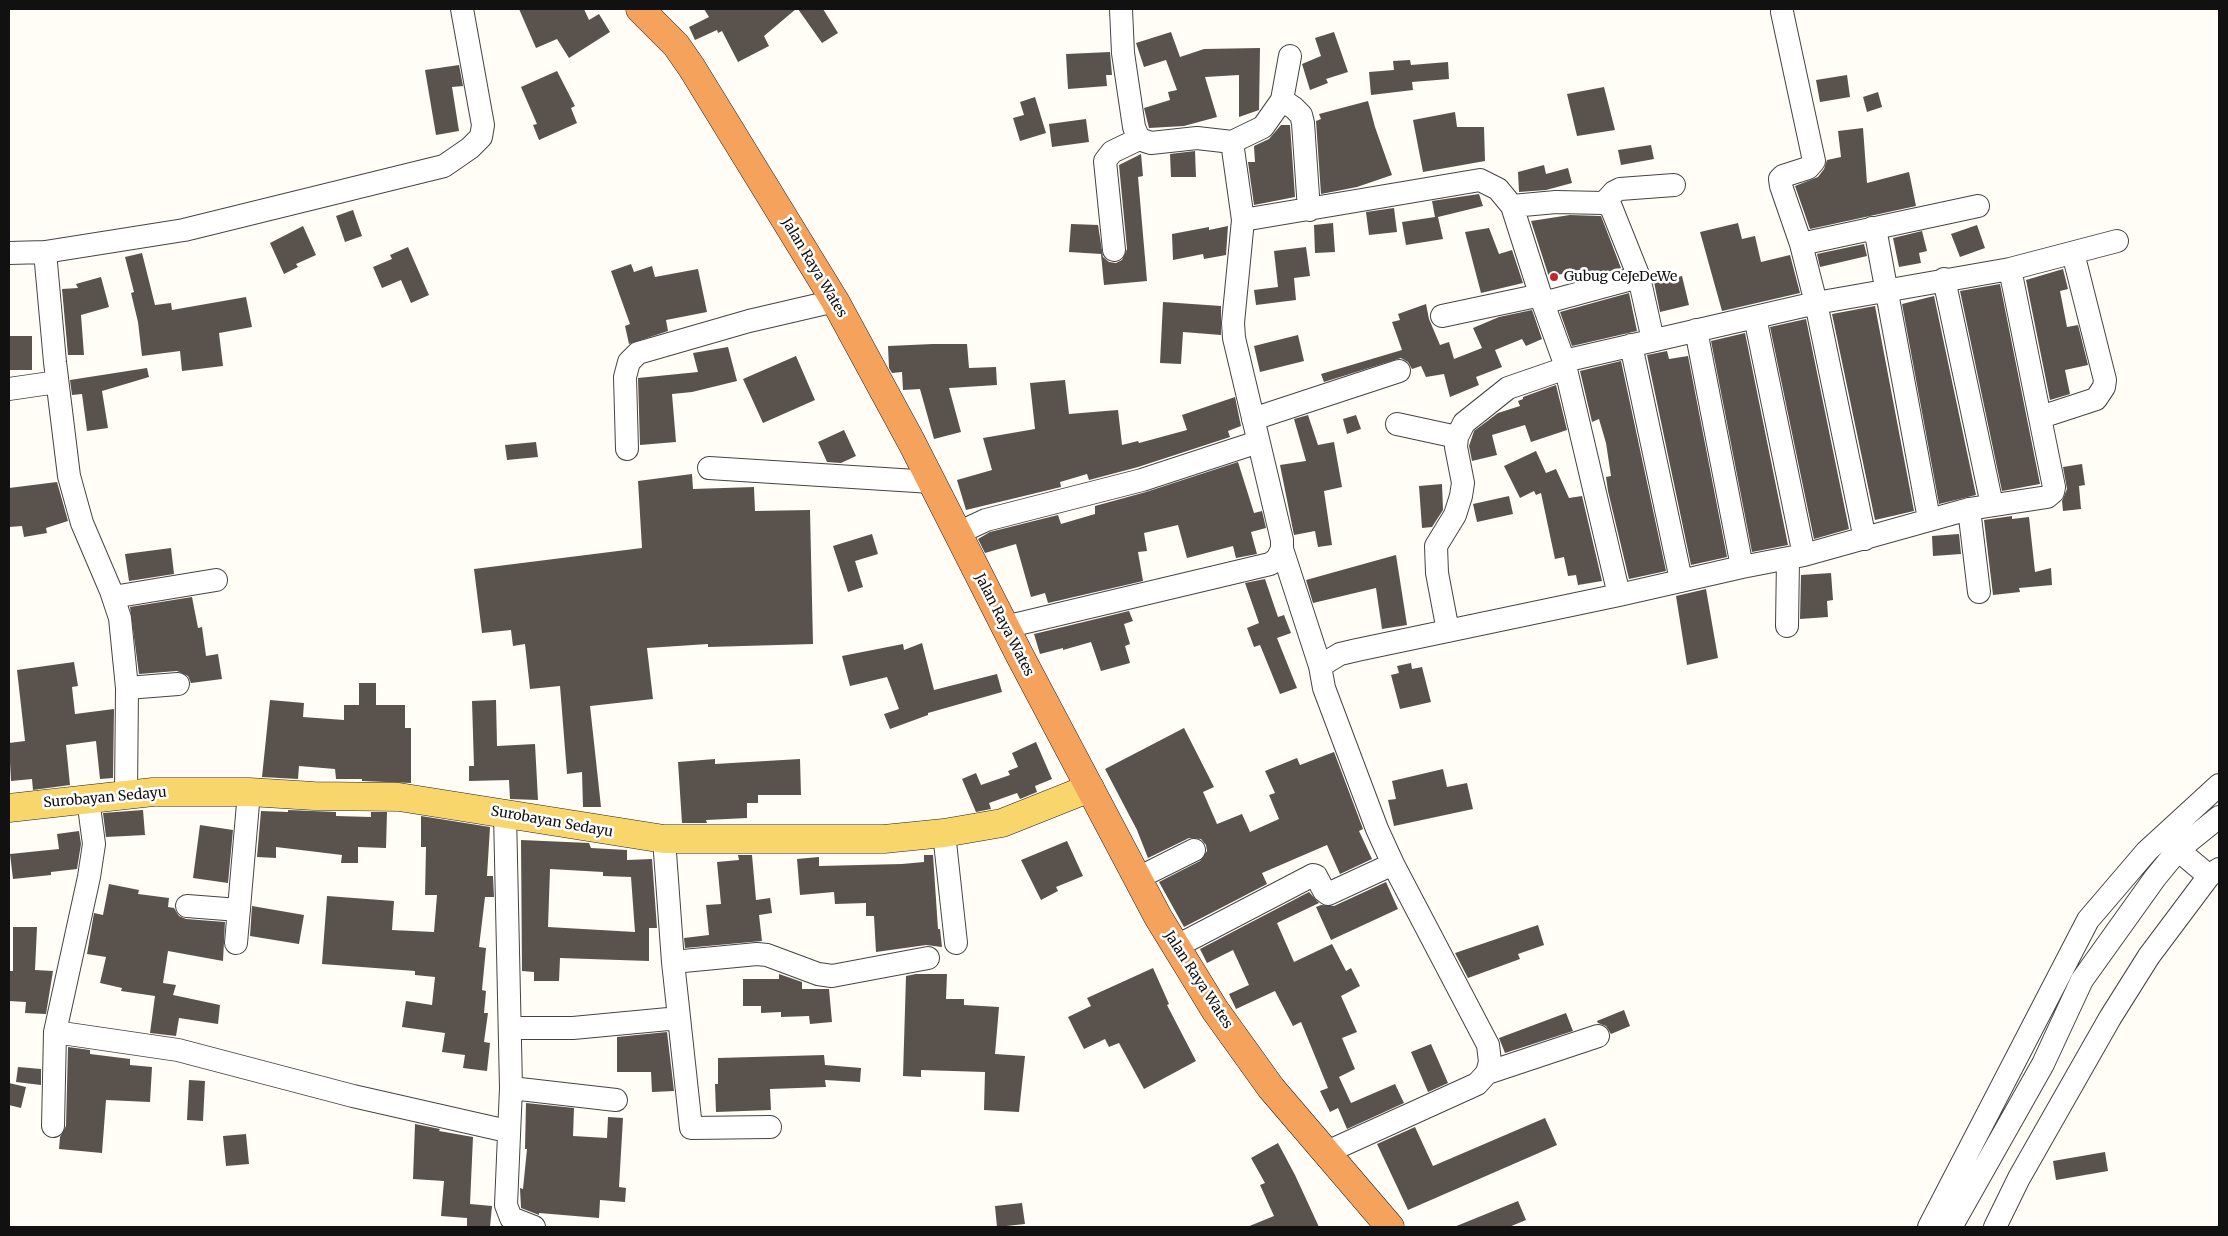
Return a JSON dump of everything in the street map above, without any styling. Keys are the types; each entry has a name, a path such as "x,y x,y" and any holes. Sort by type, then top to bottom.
{"highway":[{"name":"Jalan Raya Wates","path":"640,9 676,45 692,68 836,301 1138,878 1215,1010 1271,1088 1390,1227"}],"main road":[{"name":"Surobayan Sedayu","path":"9,808 126,794 249,792 399,798 664,839 884,839 944,833 1002,824 1090,788"}],"street":[{"path":"9,253 45,252 194,228 450,163 481,137 482,124 462,9"},
{"path":"1120,9 1123,53 1134,127 1139,139"},
{"path":"1782,12 1814,161 1808,168 1788,173 1780,179 1801,244 1816,303 1865,539"},
{"path":"1114,250 1105,161 1112,152 1139,139 1152,143 1197,138 1232,142 1263,127 1282,100 1290,56"},
{"path":"1282,100 1301,115 1303,123 1309,210"},
{"path":"1232,142 1242,220 1234,331 1237,357 1282,540 1282,550 1320,666 1324,688 1377,829 1393,864 1488,1045 1490,1062 1487,1073 1477,1084 1325,1153"},
{"path":"1242,220 1480,180 1498,189 1512,206 1565,364 1619,595"},
{"path":"1604,203 1614,192 1620,189 1674,185"},
{"path":"1512,206 1556,202 1604,203 1611,206 1639,276 1653,340"},
{"path":"1801,244 1978,206"},
{"path":"1872,228 1877,239 1929,519"},
{"path":"1448,631 1435,558 1436,546 1455,515 1461,496 1463,483 1456,447 1457,438 1464,423 1508,388 1565,364 1631,345 1816,303 1944,279 2010,269 2117,241"},
{"path":"45,252 57,382 69,476 76,507 120,618 127,688 126,794"},
{"path":"2042,417 2096,399 2104,387 2105,380 2073,254"},
{"path":"1320,666 1340,654 1796,557 1969,508 2047,497 2053,492 2042,417 2010,269"},
{"path":"1442,316 1542,299 1639,276"},
{"path":"1944,279 1992,505"},
{"path":"627,450 625,378 629,362 638,353 748,321 836,301"},
{"path":"1755,317 1796,557 1787,626"},
{"path":"1696,330 1742,567"},
{"path":"1631,345 1681,580"},
{"path":"1253,419 1399,371"},
{"path":"9,388 57,382"},
{"path":"1397,424 1457,438"},
{"path":"958,533 986,520 1142,480 1258,442"},
{"path":"709,468 932,482"},
{"path":"1969,508 1980,592"},
{"path":"1005,627 1270,564 1277,559 1282,550"},
{"path":"113,597 216,580"},
{"path":"127,688 178,684"},
{"path":"1929,1227 2088,920 2147,851 2219,785"},
{"path":"236,942 249,792"},
{"path":"53,1126 55,1032 94,844 88,799"},
{"path":"505,814 511,1088 507,1131 507,1212 516,1221 534,1227"},
{"path":"1951,1227 2043,1064 2082,980 2155,878 2178,850 2219,817"},
{"path":"944,833 956,943"},
{"path":"664,839 673,962 691,1128 770,1128"},
{"path":"1138,878 1194,850"},
{"path":"1994,1227 2019,1178 2076,1081 2110,1018 2144,964 2214,872 2178,850"},
{"path":"1177,946 1313,875 1316,876 1324,891 1328,894 1393,864"},
{"path":"187,906 239,910"},
{"path":"673,962 757,954 767,955 818,974 832,976 928,958"},
{"path":"510,1028 573,1028 679,1018"},
{"path":"55,1032 178,1050 353,1096 507,1131"},
{"path":"1487,1073 1598,1036"},
{"path":"2043,1064 2076,1081"},
{"path":"511,1088 616,1100"}],"building":[{"path":"519,9 584,9 589,20 599,14 610,32 569,58 557,39 536,48"},
{"path":"704,9 796,9 764,36 769,46 738,62 722,31 718,33 717,30 695,40 689,27 709,17"},
{"path":"798,9 823,9 838,33 822,43"},
{"path":"1171,32 1180,57 1204,49 1260,48 1259,110 1239,117 1239,75 1205,77 1217,117 1184,126 1149,128 1144,108 1170,100 1168,92 1177,90 1166,60 1144,67 1136,43"},
{"path":"1334,32 1348,72 1326,79 1328,83 1310,90 1302,64 1321,56 1315,38"},
{"path":"1110,52 1112,75 1106,75 1107,86 1068,89 1066,54"},
{"path":"1410,60 1411,65 1448,62 1449,79 1412,82 1413,90 1371,95 1369,72 1394,70 1393,61"},
{"path":"459,65 463,86 452,87 459,131 436,135 425,70"},
{"path":"557,71 575,106 571,108 577,123 539,140 533,125 537,124 521,87"},
{"path":"1847,75 1850,97 1820,102 1816,80"},
{"path":"1604,87 1615,130 1577,136 1567,94"},
{"path":"1878,92 1882,107 1867,112 1863,97"},
{"path":"1035,97 1046,133 1020,141 1013,118 1024,115 1020,102"},
{"path":"1368,101 1392,175 1357,187 1321,194 1316,121 1321,119 1319,114"},
{"path":"1455,112 1457,127 1484,127 1485,161 1423,172 1413,120"},
{"path":"1086,119 1089,142 1052,147 1049,124"},
{"path":"1281,125 1290,125 1295,197 1254,205 1248,162 1255,162 1254,146 1269,139"},
{"path":"1863,128 1867,183 1909,172 1916,206 1810,229 1795,186 1818,177 1824,169 1827,160 1841,157 1838,131"},
{"path":"1651,145 1654,159 1621,165 1618,150"},
{"path":"1195,151 1196,177 1171,177 1170,154"},
{"path":"1141,154 1143,176 1138,177 1147,281 1104,285 1101,254 1069,252 1071,224 1098,225 1103,257 1109,262 1116,263 1122,260 1127,249 1119,165"},
{"path":"1544,165 1546,174 1568,168 1572,183 1546,190 1519,192 1518,172"},
{"path":"1479,194 1483,206 1438,217 1443,239 1406,245 1402,222 1435,217 1432,201"},
{"path":"1394,208 1397,232 1369,235 1366,212"},
{"path":"353,210 362,236 345,242 336,216"},
{"path":"1570,215 1601,216 1621,268 1590,277 1587,268 1549,277 1531,221"},
{"path":"1333,223 1335,252 1315,253 1314,225"},
{"path":"1738,223 1742,239 1755,236 1761,262 1790,255 1800,293 1722,311 1700,232"},
{"path":"1977,225 1985,248 1960,257 1951,234"},
{"path":"303,226 316,255 296,264 298,267 284,274 270,243"},
{"path":"1228,226 1226,255 1204,259 1203,254 1173,260 1172,234 1209,227 1209,230"},
{"path":"1489,228 1499,254 1512,250 1523,283 1481,293 1465,232"},
{"path":"1922,231 1927,251 1919,253 1921,263 1899,267 1893,238"},
{"path":"1864,244 1867,256 1820,267 1817,254"},
{"path":"408,247 429,295 411,303 401,280 382,288 373,267 392,259 390,255"},
{"path":"1306,247 1310,276 1294,278 1296,300 1256,305 1254,290 1278,287 1274,251"},
{"path":"142,253 155,305 171,303 172,310 246,297 252,327 219,333 223,366 182,371 180,351 142,356 138,322 131,293 134,292 125,257"},
{"path":"631,264 634,272 652,266 655,277 698,269 707,312 666,320 668,331 629,344 625,326 630,324 611,271"},
{"path":"2063,269 2068,289 2060,291 2067,327 2078,325 2088,365 2065,370 2070,394 2050,400 2026,280"},
{"path":"1682,276 1689,305 1660,312 1654,282"},
{"path":"101,277 109,307 81,315 84,355 68,355 62,289 78,288 76,284"},
{"path":"2000,284 2040,484 2002,491 1960,291"},
{"path":"1629,293 1637,331 1572,346 1560,312"},
{"path":"1934,296 1976,495 1939,504 1902,304"},
{"path":"1163,302 1221,306 1221,335 1183,332 1181,364 1160,363"},
{"path":"1426,304 1429,319 1440,345 1449,342 1454,359 1482,348 1473,328 1499,317 1532,310 1542,339 1526,346 1522,339 1495,350 1502,367 1476,377 1479,385 1450,397 1444,374 1426,377 1421,366 1412,369 1408,362 1401,358 1324,382 1321,374 1402,350 1392,322 1400,320 1398,314"},
{"path":"1875,306 1914,511 1875,520 1832,314"},
{"path":"1806,319 1849,529 1814,539 1770,327"},
{"path":"1745,333 1788,545 1752,552 1711,341"},
{"path":"1298,335 1304,361 1260,372 1254,346"},
{"path":"9,336 32,336 32,370 9,370"},
{"path":"967,344 969,368 996,367 997,385 949,388 961,432 934,439 920,389 903,390 902,372 892,373 889,368 888,346"},
{"path":"728,347 737,381 692,392 672,394 676,442 640,445 638,378 698,372 693,353"},
{"path":"1667,351 1669,359 1688,356 1727,557 1691,565 1647,355"},
{"path":"796,356 815,400 763,423 743,379"},
{"path":"1621,361 1666,571 1629,579 1608,491 1606,477 1611,476 1606,443 1599,419 1592,422 1580,371"},
{"path":"147,368 149,377 102,391 108,428 87,431 82,394 72,395 70,380"},
{"path":"1065,380 1069,414 1118,410 1122,445 1138,441 1139,443 1187,430 1182,415 1235,397 1241,426 1228,431 1230,437 1138,467 1089,480 1087,474 1060,482 1061,487 966,510 957,480 992,470 983,438 1035,429 1030,383"},
{"path":"1556,385 1567,430 1531,442 1525,425 1492,435 1497,455 1472,461 1469,446 1474,431 1498,413 1520,406 1518,401 1523,399 1523,397"},
{"path":"1308,415 1318,445 1334,442 1342,487 1324,491 1332,545 1318,547 1315,531 1294,535 1280,465 1306,461 1294,419"},
{"path":"1356,415 1361,429 1347,434 1343,419"},
{"path":"844,430 856,456 841,463 827,462 818,442"},
{"path":"536,442 538,457 507,460 505,445"},
{"path":"1536,451 1546,473 1556,469 1569,498 1582,496 1602,581 1578,585 1576,575 1568,576 1564,557 1555,559 1541,493 1536,495 1534,491 1520,498 1504,466"},
{"path":"1238,462 1254,513 1262,511 1266,528 1251,532 1257,554 1236,558 1233,546 1187,558 1178,525 1144,533 1147,551 1138,552 1143,581 1048,603 1045,593 1031,597 1016,544 985,553 978,539 990,532 1058,515 1061,524 1095,514 1095,506 1146,492"},
{"path":"2082,464 2085,485 2079,486 2081,509 2063,511 2062,501 2067,489 2063,467"},
{"path":"692,474 693,489 754,487 755,511 810,510 813,644 708,647 708,644 647,648 653,699 590,706 601,807 583,807 582,772 567,774 560,686 530,689 525,644 513,646 511,630 482,633 474,569 642,548 638,481"},
{"path":"57,482 68,521 46,528 47,533 24,537 22,526 9,527 9,488"},
{"path":"1442,484 1443,510 1432,527 1422,528 1419,486"},
{"path":"1509,496 1513,514 1477,522 1473,504"},
{"path":"2012,516 2012,519 2029,517 2035,572 2051,568 2052,585 2019,588 2020,592 1993,595 1984,520"},
{"path":"872,534 878,554 855,561 863,587 848,592 833,546"},
{"path":"1959,534 1961,554 1933,556 1932,536"},
{"path":"171,548 174,574 129,581 125,554"},
{"path":"1396,555 1407,625 1382,629 1376,588 1313,603 1306,580"},
{"path":"1831,573 1833,600 1827,601 1828,617 1800,619 1801,575"},
{"path":"1265,579 1278,617 1284,615 1291,633 1277,638 1297,688 1280,694 1260,645 1254,647 1247,628 1259,623 1245,583"},
{"path":"1706,589 1718,658 1687,665 1676,596"},
{"path":"192,597 198,628 202,627 206,656 218,654 222,679 191,683 188,676 177,671 139,674 130,607"},
{"path":"1129,611 1133,621 1124,624 1130,644 1125,646 1130,663 1101,671 1091,642 1040,654 1034,634"},
{"path":"922,643 934,690 997,674 1002,692 928,713 928,715 890,729 884,714 899,709 887,677 850,686 842,656 903,644 904,650"},
{"path":"74,662 78,686 72,687 75,714 114,709 113,778 100,779 96,741 66,745 70,785 33,790 32,779 11,781 9,743 25,741 17,670"},
{"path":"1411,663 1412,669 1422,667 1431,702 1400,709 1391,675 1399,673 1397,666"},
{"path":"359,683 376,683 376,705 405,705 405,728 411,728 411,783 336,779 335,769 299,766 298,779 262,777 270,700 304,703 303,717 344,720 344,705 359,705"},
{"path":"496,700 497,746 535,744 538,800 510,799 509,780 469,781 469,766 474,766 472,701"},
{"path":"1184,728 1214,787 1203,792 1217,824 1242,814 1250,832 1279,819 1269,795 1275,793 1265,771 1297,758 1300,765 1334,752 1363,829 1359,831 1372,859 1340,874 1327,845 1262,873 1267,884 1184,927 1159,882 1200,861 1207,851 1206,845 1201,839 1189,838 1148,858 1137,830 1105,769"},
{"path":"1036,742 1052,779 1035,786 1037,792 1020,799 1017,793 989,803 991,809 976,812 962,779 976,773 981,785 1010,775 1008,771 1018,767 1012,753"},
{"path":"715,759 715,764 800,759 801,795 758,795 758,803 747,803 747,818 706,820 707,823 682,823 678,762"},
{"path":"1443,769 1447,787 1467,783 1473,809 1394,826 1388,800 1396,799 1392,781"},
{"path":"143,810 145,835 106,837 103,813"},
{"path":"288,810 336,812 336,816 371,817 371,812 387,812 386,848 358,847 358,863 341,863 342,855 276,847 276,858 257,857 261,811 288,812"},
{"path":"421,816 490,827 487,876 493,876 494,897 485,897 479,947 486,948 482,990 486,991 484,1013 488,1013 484,1042 490,1043 487,1071 463,1068 465,1055 442,1052 445,1033 402,1027 406,1001 432,1005 435,977 415,975 415,971 322,964 327,896 394,901 392,930 434,932 437,895 425,895 426,847 421,847"},
{"path":"200,825 233,830 228,883 193,878"},
{"path":"79,831 81,844 77,869 51,872 51,875 13,879 10,854 59,849 57,834"},
{"path":"521,840 589,843 591,848 627,850 627,860 652,859 657,928 649,928 649,961 560,958 559,981 534,981 534,972 522,971","holes":["550,869 603,872 603,876 631,877 635,932 548,927"]},
{"path":"1067,841 1083,876 1056,887 1058,891 1041,900 1021,860"},
{"path":"738,855 752,855 756,900 770,898 772,913 759,915 762,941 685,948 684,938 709,935 706,905 721,904 717,862 739,860"},
{"path":"924,855 933,855 938,929 940,929 942,947 926,945 876,952 874,916 866,916 866,903 835,904 834,892 800,895 797,859 819,857 819,866 902,864 924,862"},
{"path":"1386,882 1398,909 1331,940 1316,907 1321,905 1334,906"},
{"path":"109,884 139,890 138,894 169,898 168,907 174,908 179,916 186,919 225,922 223,961 168,951 163,983 176,985 173,995 220,1005 218,1024 179,1018 176,1036 150,1033 155,996 121,991 122,988 100,983 106,957 87,954 94,913 103,915"},
{"path":"1309,892 1319,903 1277,923 1294,962 1332,944 1346,971 1351,968 1360,986 1341,996 1357,1032 1342,1038 1355,1069 1339,1077 1351,1103 1395,1084 1404,1103 1347,1129 1338,1108 1330,1112 1320,1091 1328,1088 1301,1022 1293,1026 1275,991 1236,1009 1229,994 1249,985 1233,950 1207,963 1200,949"},
{"path":"252,906 304,915 299,944 250,936"},
{"path":"1538,925 1544,945 1518,954 1520,959 1468,978 1455,953"},
{"path":"13,927 37,927 35,970 53,971 46,1014 25,1013 26,1002 9,1001 9,971 13,971"},
{"path":"1153,968 1169,1004 1167,1005 1196,1061 1144,1089 1119,1043 1109,1047 1105,1039 1084,1049 1068,1017 1091,1006 1087,998"},
{"path":"779,974 802,982 802,989 829,989 832,1022 810,1024 809,1016 781,1017 781,1012 761,1013 761,1006 743,1006 743,979 779,979"},
{"path":"916,974 947,974 946,999 964,999 964,1005 999,1007 995,1054 1025,1056 1019,1112 984,1110 985,1072 921,1070 921,1077 903,1076 906,976"},
{"path":"1624,1010 1630,1026 1611,1034 1606,1026 1597,1021"},
{"path":"1566,1013 1573,1031 1505,1053 1499,1038"},
{"path":"667,1032 674,1091 652,1092 651,1072 617,1072 617,1037"},
{"path":"1431,1044 1448,1083 1428,1092 1411,1052"},
{"path":"68,1047 90,1050 90,1054 130,1059 130,1065 152,1067 150,1102 106,1100 102,1153 59,1149 60,1137 66,1126"},
{"path":"824,1055 825,1065 861,1068 860,1082 825,1080 826,1087 770,1089 771,1110 716,1112 715,1084 718,1084 718,1058"},
{"path":"18,1067 41,1069 41,1085 16,1082"},
{"path":"189,1080 205,1081 203,1121 187,1120"},
{"path":"9,1083 26,1087 21,1108 9,1105"},
{"path":"526,1103 574,1108 573,1136 607,1138 608,1117 623,1118 619,1187 626,1188 625,1202 600,1200 599,1218 539,1213 539,1215 521,1208 520,1188 523,1189 527,1149 525,1149"},
{"path":"1545,1118 1557,1145 1408,1210 1377,1144 1415,1127 1433,1166"},
{"path":"415,1124 440,1129 439,1131 473,1137 470,1204 492,1206 490,1227 467,1227 467,1218 441,1216 444,1181 413,1179"},
{"path":"246,1134 249,1164 226,1166 223,1136"},
{"path":"1278,1143 1319,1227 1247,1227 1274,1216 1260,1185 1265,1183 1251,1158"},
{"path":"2105,1152 2108,1171 2056,1180 2053,1161"},
{"path":"1518,1201 1526,1220 1509,1227 1454,1227"},
{"path":"1022,1203 1025,1224 997,1227 995,1206"}],"place":[{"name":"Gubug CeJeDeWe","path":"1554,277"}]}
